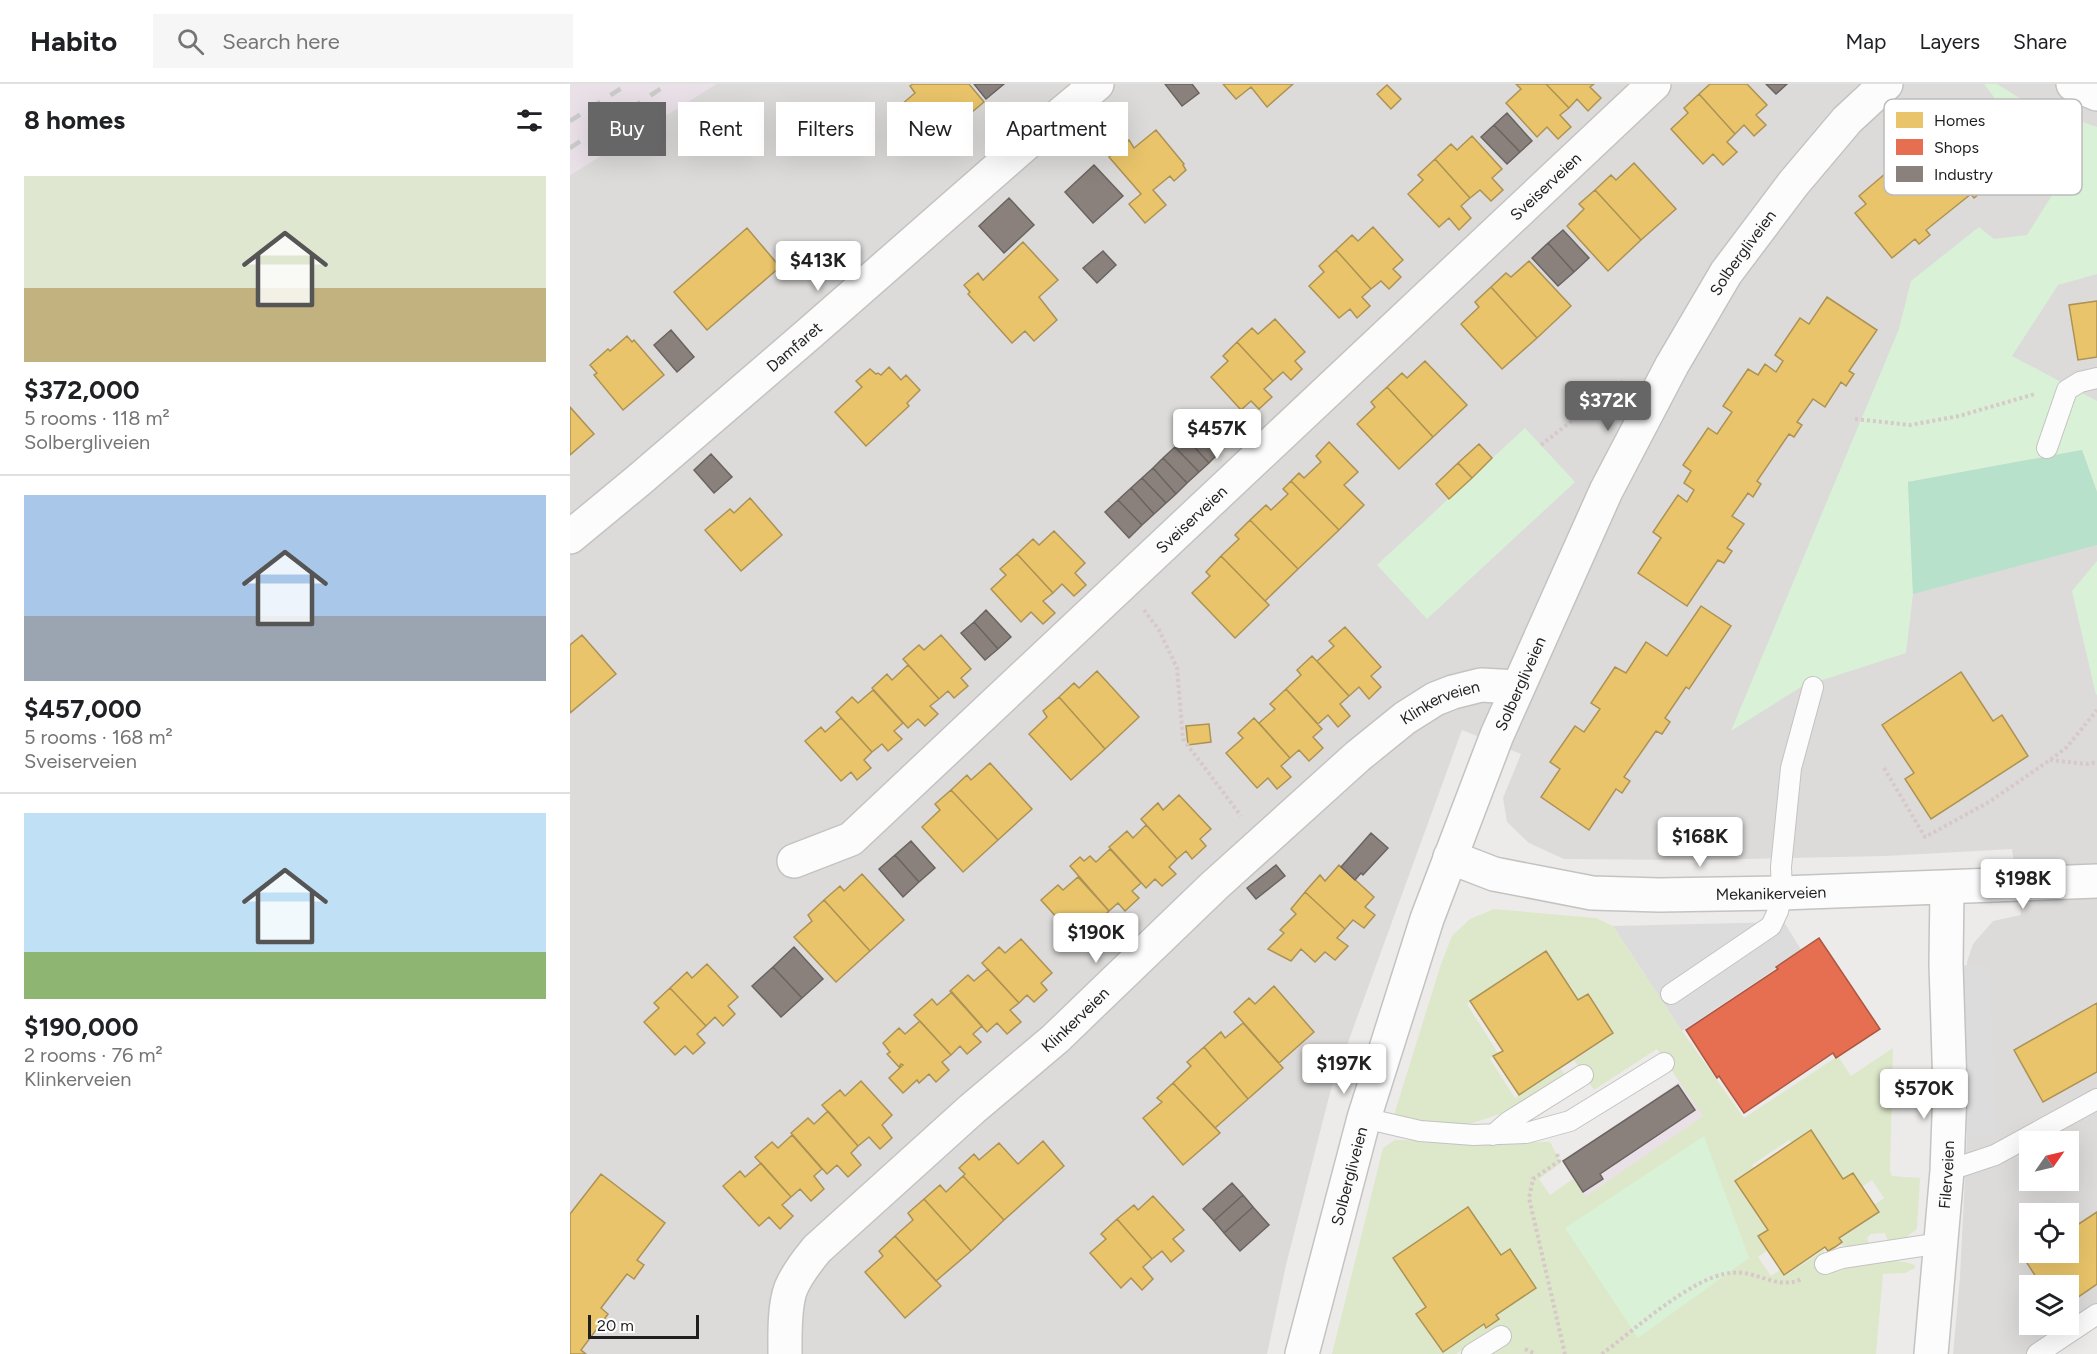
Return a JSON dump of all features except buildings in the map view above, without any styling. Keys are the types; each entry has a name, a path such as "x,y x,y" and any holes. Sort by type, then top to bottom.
{"street":[{"name":"Damfaret","path":"570,537 648,473 1097,84"},
{"name":"Sveiserveien","path":"794,861 852,839 1654,84"},
{"name":"Solbergliveien","path":"1302,1354 1364,1118 1427,919 1517,687 1606,491 1672,365 1726,273 1808,165 1847,120 1886,84"},
{"path":"2073,84 2097,94"},
{"name":"Klinkerveien","path":"785,1354 785,1329 790,1290 803,1266 818,1249 972,1109 1055,1039 1214,886 1358,756 1405,718 1435,699 1453,692 1481,686 1517,687"},
{"name":"Mekanikerveien","path":"1450,857 1494,874 1592,893 1659,895 1947,888 2097,881"},
{"name":"Filerveien","path":"1930,1354 1947,1171 1950,1088 1946,964 1947,888"}],"lane":[{"path":"2047,448 2067,390 2080,382 2097,378"},
{"path":"1671,994 1771,926 1778,911 1782,892 1781,867 1791,768 1813,687"},
{"path":"1364,1118 1420,1131 1493,1135 1526,1133 1570,1121 1664,1063"},
{"path":"1493,1135 1508,1122 1583,1075"},
{"path":"1947,1171 1995,1155 2097,1099"},
{"path":"1824,1264 1842,1258 1941,1243"},
{"path":"2037,1354 2097,1314"},
{"path":"1472,1354 1501,1336"}],"path":[{"path":"1540,445 1629,376"},
{"path":"1855,419 1910,425 1959,416 2054,388 2067,390"},
{"path":"1124,583 1159,630 1177,668 1183,739 1242,818"},
{"path":"1884,768 1925,837 1989,802 2050,760 2067,747 2097,710"},
{"path":"2050,760 2085,764 2097,762"},
{"path":"1550,1128 1559,1161 1533,1179 1529,1198 1565,1354"},
{"path":"1602,1354 1687,1289 1728,1273 1742,1272 1783,1284 1793,1283 1824,1264"}],"shaded area":[{"path":"570,84 716,84 687,102 678,102 678,108 666,115 666,102 588,102 588,156 600,156 570,175"},
{"path":"716,84 2097,84 2097,1305 2079,1319 2079,1275 2019,1275 2019,1335 2059,1335 2035,1354 1953,1354 1960,1277 1967,1136 1967,962 1973,944 1993,921 2021,915 2012,849 1886,856 1698,860 1564,859 1529,843 1507,822 1503,798 1521,754 1462,730 1331,1089 1286,1265 1267,1354 570,1354 570,175 600,156 666,156 666,115 678,108 678,156 764,156 764,102 687,102"},
{"path":"1784,922 1802,951 1682,1031 1613,926"},
{"path":"1959,965 1989,966 1996,1135 1967,1135"},
{"path":"1680,1081 1703,1116 1586,1197 1562,1162"}],"green space":[{"path":"1984,84 1997,84 2021,99 1995,99"},
{"path":"2082,122 2097,127 2097,274 2058,285 2012,356 2097,401 2097,492 2082,450 1908,482 1913,594 1906,653 1801,687 1731,731 1899,329 1911,281 1979,227 1994,239 2027,235 2051,195 2082,195"},
{"path":"1525,428 1575,482 1427,619 1377,565"},
{"path":"2082,450 2097,492 2097,545 1913,594 1908,482"},
{"path":"2097,561 2097,694 2096,695 2072,591"},
{"path":"1494,909 1596,918 1613,926 1682,1031 1744,1118 1838,1056 1851,1076 1893,1048 1890,1171 1892,1176 1920,1178 1917,1229 1903,1240 1889,1244 1885,1233 1871,1234 1867,1238 1869,1246 1857,1249 1834,1243 1879,1213 1874,1205 1884,1198 1872,1180 1862,1187 1844,1182 1789,1140 1752,1165 1756,1171 1737,1184 1769,1231 1768,1250 1758,1257 1771,1276 1780,1270 1785,1276 1824,1250 1827,1268 1831,1273 1862,1264 1884,1261 1915,1265 1915,1268 1905,1273 1883,1274 1876,1354 1489,1354 1511,1339 1500,1325 1456,1354 1332,1354 1383,1148 1395,1140 1550,1142 1561,1163 1539,1179 1550,1195 1573,1179 1586,1196 1703,1116 1657,1049 1594,1090 1574,1060 1612,1035 1587,994 1576,1001 1545,953 1467,1004 1498,1053 1490,1059 1515,1098 1561,1069 1566,1076 1523,1106 1473,1123 1441,1127 1393,1118 1441,964 1452,936 1470,919"},
{"path":"1704,1136 1749,1258 1638,1338 1565,1228"}],"railway":[{"path":"570,121 628,84"},
{"path":"570,148 668,84"}]}
